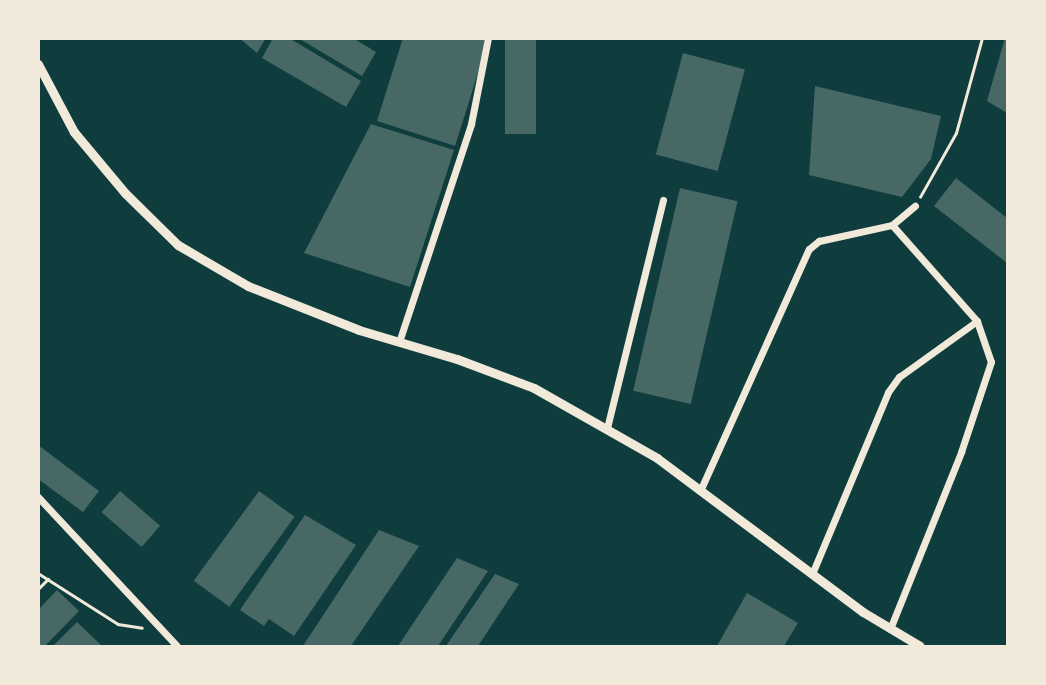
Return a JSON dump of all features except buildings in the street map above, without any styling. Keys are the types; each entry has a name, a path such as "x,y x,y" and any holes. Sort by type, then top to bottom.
{"street":[{"path":"399,342 471,124 488,38"},
{"path":"38,64 74,132 125,193 178,245 248,286 534,388 607,428 700,491 812,575 890,629 920,646"},
{"path":"607,428 663,200"},
{"path":"700,491 809,249 819,241 892,225 915,205"},
{"path":"890,629 986,381 988,343 977,321 892,225"},
{"path":"812,575 888,392 899,377 977,321"},
{"path":"38,497 177,646"}],"path":[{"path":"915,205 956,133 982,38"},
{"path":"38,573 118,624 164,632"},
{"path":"38,589 48,579"}]}
